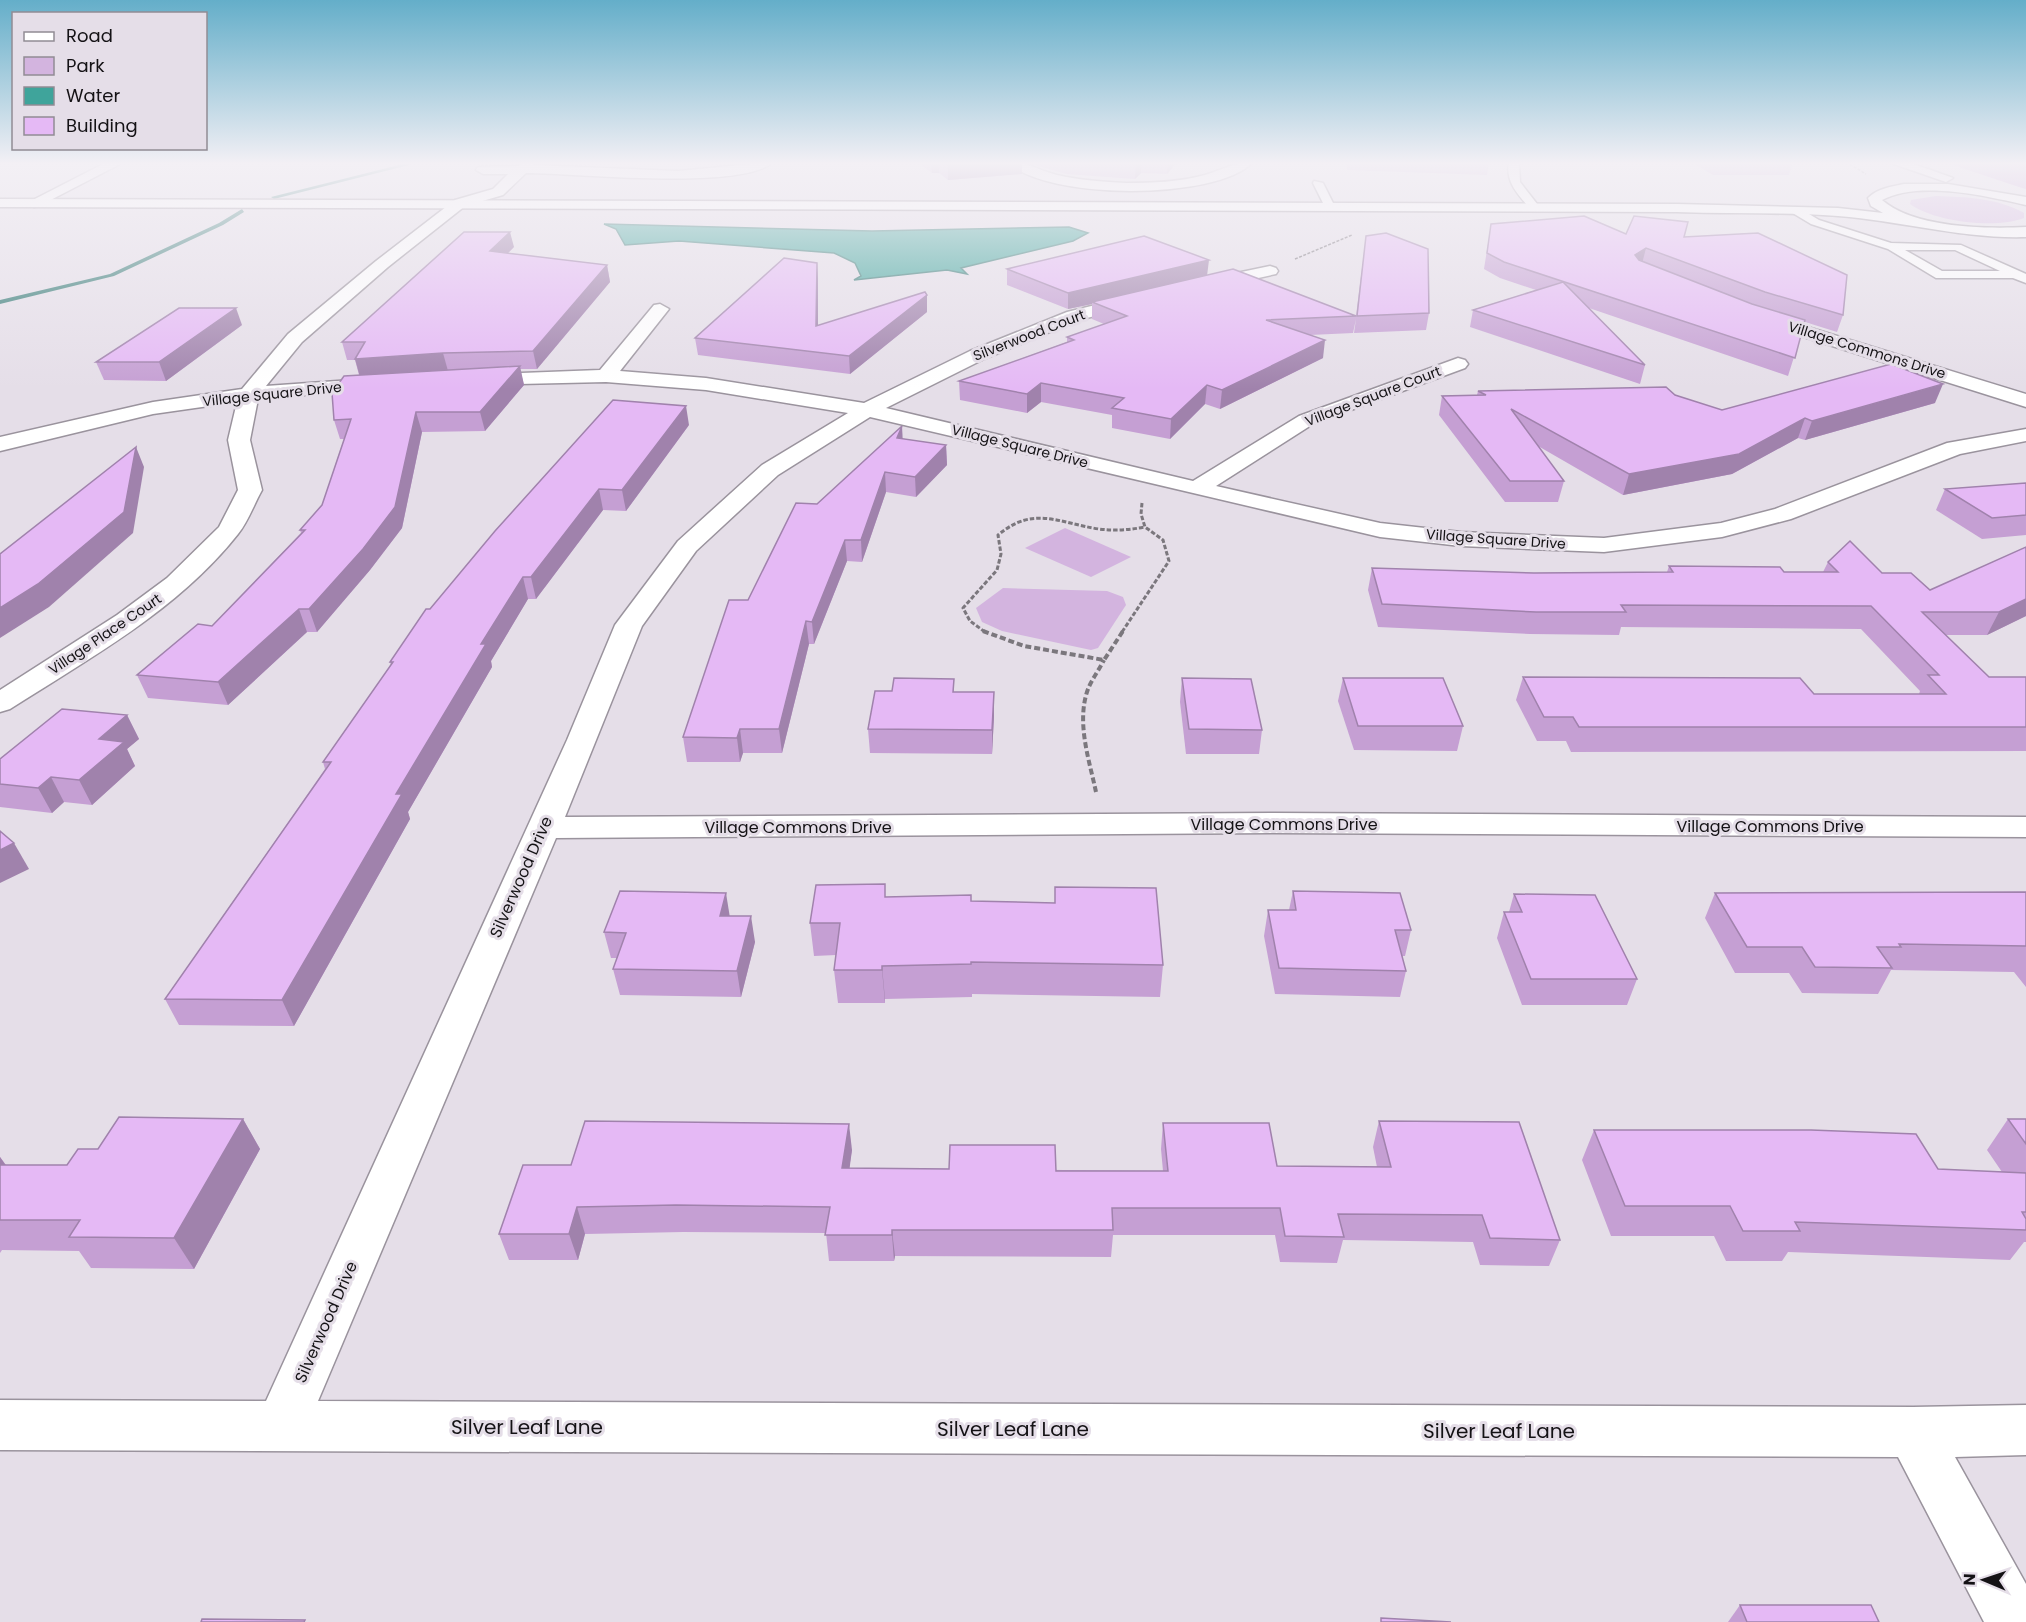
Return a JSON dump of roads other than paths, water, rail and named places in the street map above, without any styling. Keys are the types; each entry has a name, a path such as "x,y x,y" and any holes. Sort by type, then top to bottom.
{"street":[{"path":"249,394 295,338 412,238"},
{"path":"1983,238 2018,248"},
{"path":"1191,287 1270,271"},
{"name":"Silverwood Court","path":"867,410 977,355 1073,316 1158,295"},
{"path":"606,376 660,309"},
{"name":"Village Commons Drive","path":"1743,311 1931,369 2026,402"},
{"name":"Village Square Court","path":"1197,488 1306,420 1458,364"},
{"name":"Village Square Drive","path":"459,379 606,376 706,384 867,410 1380,530 1461,539 1604,545 1722,530 1783,514 1955,448 2026,435"},
{"name":"Village Square Drive","path":"0,444 153,408 249,394 401,383"},
{"name":"Village Place Court","path":"0,703 128,621 176,584 229,530 250,490 239,440 249,394"},
{"name":"Silverwood Drive","path":"281,1426 582,740 629,624 687,546 770,470 867,410"},
{"name":"Village Commons Drive","path":"542,828 1098,825 2026,827"},
{"name":"Silver Leaf Lane","path":"0,1425 1913,1432 2026,1430"},
{"path":"1913,1432 2015,1622"}],"lane":[{"path":"1864,238 1890,246 1940,275 2023,276"},
{"path":"1890,246 1957,247 2023,276"}],"water":[{"path":"621,238 1079,238 961,268 967,274 947,270 854,280 861,276 855,263 834,253 679,241 625,245"}],"waterway":[{"path":"0,302 112,275 192,238"}]}
